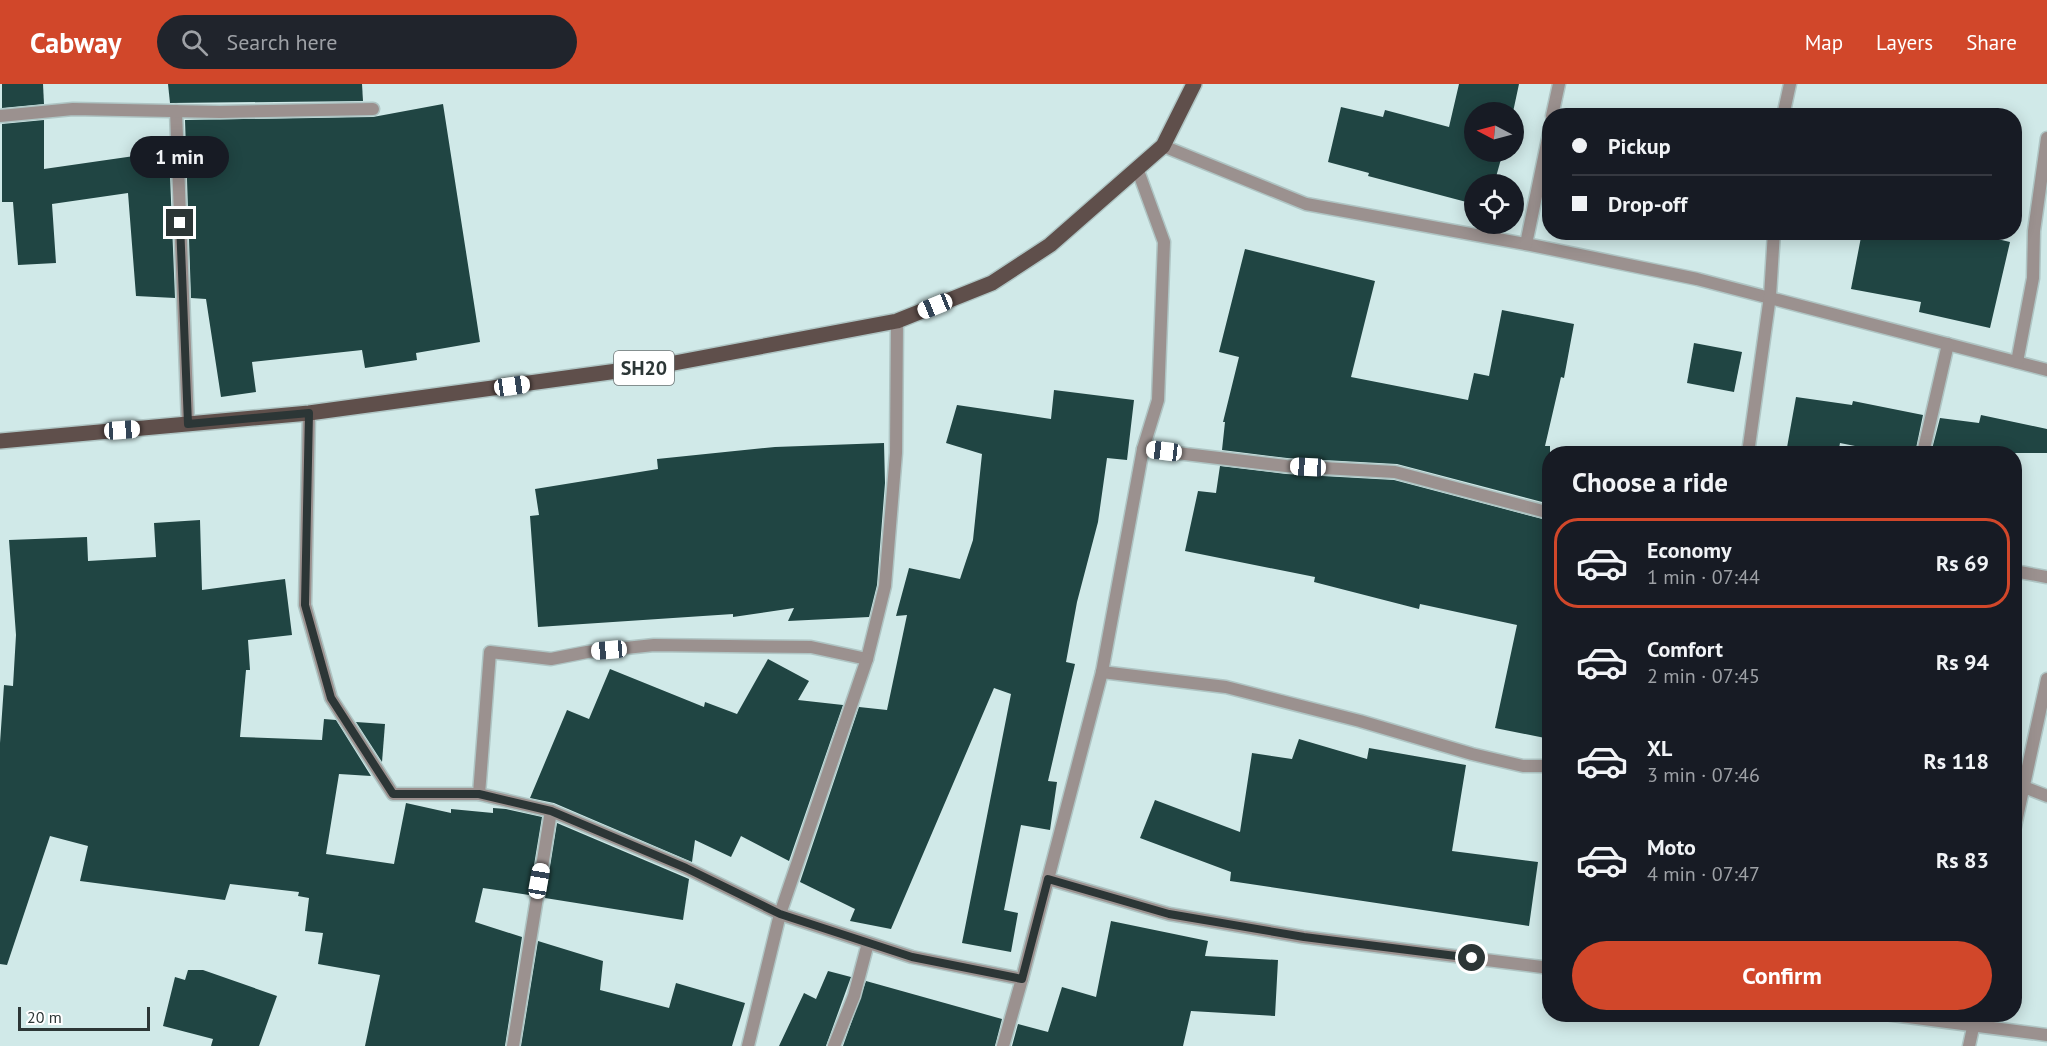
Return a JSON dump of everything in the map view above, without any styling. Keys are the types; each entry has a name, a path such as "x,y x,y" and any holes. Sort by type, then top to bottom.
{"main road":[{"name":"SH20","path":"0,441 309,413 669,364 897,321 992,284 1050,245 1163,146 1194,84"}],"street":[{"path":"1554,108 1559,84"},
{"path":"1785,108 1790,84"},
{"path":"0,116 73,109 176,111 373,109"},
{"path":"176,111 188,424"},
{"path":"2017,362 2033,278 2034,231 2047,138"},
{"path":"1163,146 1306,204 1526,244 1770,296 2047,370"},
{"path":"1526,244 1542,167"},
{"path":"1003,1046 1102,672 1143,449 1158,400 1164,242 1137,168"},
{"path":"1749,446 1770,296 1774,240"},
{"path":"748,1046 780,914 867,660 885,586 895,464 897,321"},
{"path":"1925,446 1948,344"},
{"path":"309,413 305,605 331,698 393,794 479,794 551,811 686,868 780,914 912,957 1022,979"},
{"path":"1143,449 1286,466 1395,472 1542,511"},
{"path":"2022,572 2047,577"},
{"path":"479,794 490,652 551,659 587,652 654,645 800,647 867,660"},
{"path":"1102,672 1226,687 1360,721 1482,757 1522,766 1542,766"},
{"path":"2022,796 2047,679"},
{"path":"2024,787 2047,796"},
{"path":"513,1046 551,811"},
{"path":"1048,879 1169,914 1304,937 1542,967"},
{"path":"834,1046 854,996 868,943"},
{"path":"1969,1046 1975,1022"},
{"path":"1985,1022 2047,1035"}],"building":[{"path":"2,84 43,84 44,104 2,108"},
{"path":"168,84 362,84 363,101 170,103"},
{"path":"1459,84 1519,84 1515,102 1464,102 1464,162 1500,162 1497,174 1464,174 1464,201 1368,176 1369,173 1328,162 1341,107 1383,117 1385,110 1449,127"},
{"path":"443,104 480,342 416,353 417,360 365,368 362,350 252,362 256,392 221,397 206,299 191,298 185,120 373,117"},
{"path":"44,120 44,169 169,151 175,298 136,296 128,193 52,204 56,263 18,265 13,202 2,202 2,124"},
{"path":"1860,240 2002,240 2010,242 1990,328 1919,312 1921,302 1851,289"},
{"path":"1245,249 1375,281 1351,377 1468,400 1474,373 1489,376 1502,310 1574,324 1564,378 1561,377 1545,446 1542,446 1542,502 1397,464 1287,458 1222,450 1225,422 1223,422 1239,357 1219,352"},
{"path":"1694,343 1742,352 1734,392 1687,383"},
{"path":"1054,390 1134,400 1127,460 1107,458 1098,522 1077,602 1066,662 1075,664 1048,781 1057,782 1050,830 1021,825 1004,910 1018,913 1011,952 962,943 1011,694 994,688 891,929 850,921 855,909 800,882 859,707 887,710 907,615 896,616 909,568 960,579 973,540 982,454 946,443 957,405 1051,419"},
{"path":"1796,397 1852,405 1853,401 1923,415 1916,446 1855,446 1840,443 1839,446 1787,446"},
{"path":"1981,415 2047,429 2047,453 2022,453 2022,446 1933,446 1940,418 1979,423"},
{"path":"884,443 885,483 877,585 869,617 788,621 794,608 733,617 733,614 538,627 530,516 539,515 535,489 658,469 657,459 775,447"},
{"path":"1220,466 1286,474 1394,480 1542,519 1542,737 1495,728 1517,625 1420,604 1419,609 1314,582 1315,577 1185,551 1198,491 1216,493"},
{"path":"200,520 202,590 285,579 292,635 248,640 250,670 246,670 240,737 322,740 324,719 336,720 371,776 339,774 326,854 394,864 406,803 451,813 451,809 493,813 493,808 542,817 529,895 483,888 475,922 522,937 505,1046 365,1046 380,975 318,964 323,933 305,931 309,898 298,896 299,892 230,884 225,900 80,881 88,846 50,836 7,965 0,964 0,743 4,685 13,686 16,635 9,540 87,537 88,561 156,557 154,523"},
{"path":"768,659 809,681 798,700 843,705 789,861 741,836 731,857 695,840 692,862 554,803 530,798 567,710 589,719 610,669 704,707 705,702 737,714"},
{"path":"356,722 385,724 382,762"},
{"path":"1299,739 1367,759 1369,748 1466,765 1452,851 1538,862 1529,926 1230,881 1231,872 1140,838 1155,800 1240,832 1252,753 1292,759"},
{"path":"557,823 689,879 683,920 545,898"},
{"path":"1111,921 1208,941 1205,956 1278,960 1275,1016 1191,1011 1183,1046 1012,1046 1018,1024 1048,1032 1062,987 1096,997"},
{"path":"538,941 603,961 600,990 669,1008 676,983 745,1003 732,1046 521,1046"},
{"path":"188,970 203,970 277,996 259,1046 211,1046 213,1039 163,1026 175,977 185,980"},
{"path":"828,971 851,977 826,1046 779,1046 804,993 816,999"},
{"path":"866,981 1002,1019 995,1046 843,1046"}],"route":[{"path":"180,223 188,424 309,413 305,605 331,698 393,794 479,794 551,811 686,868 780,914 912,957 1022,979 1048,879 1169,914 1304,937 1472,958"}]}
